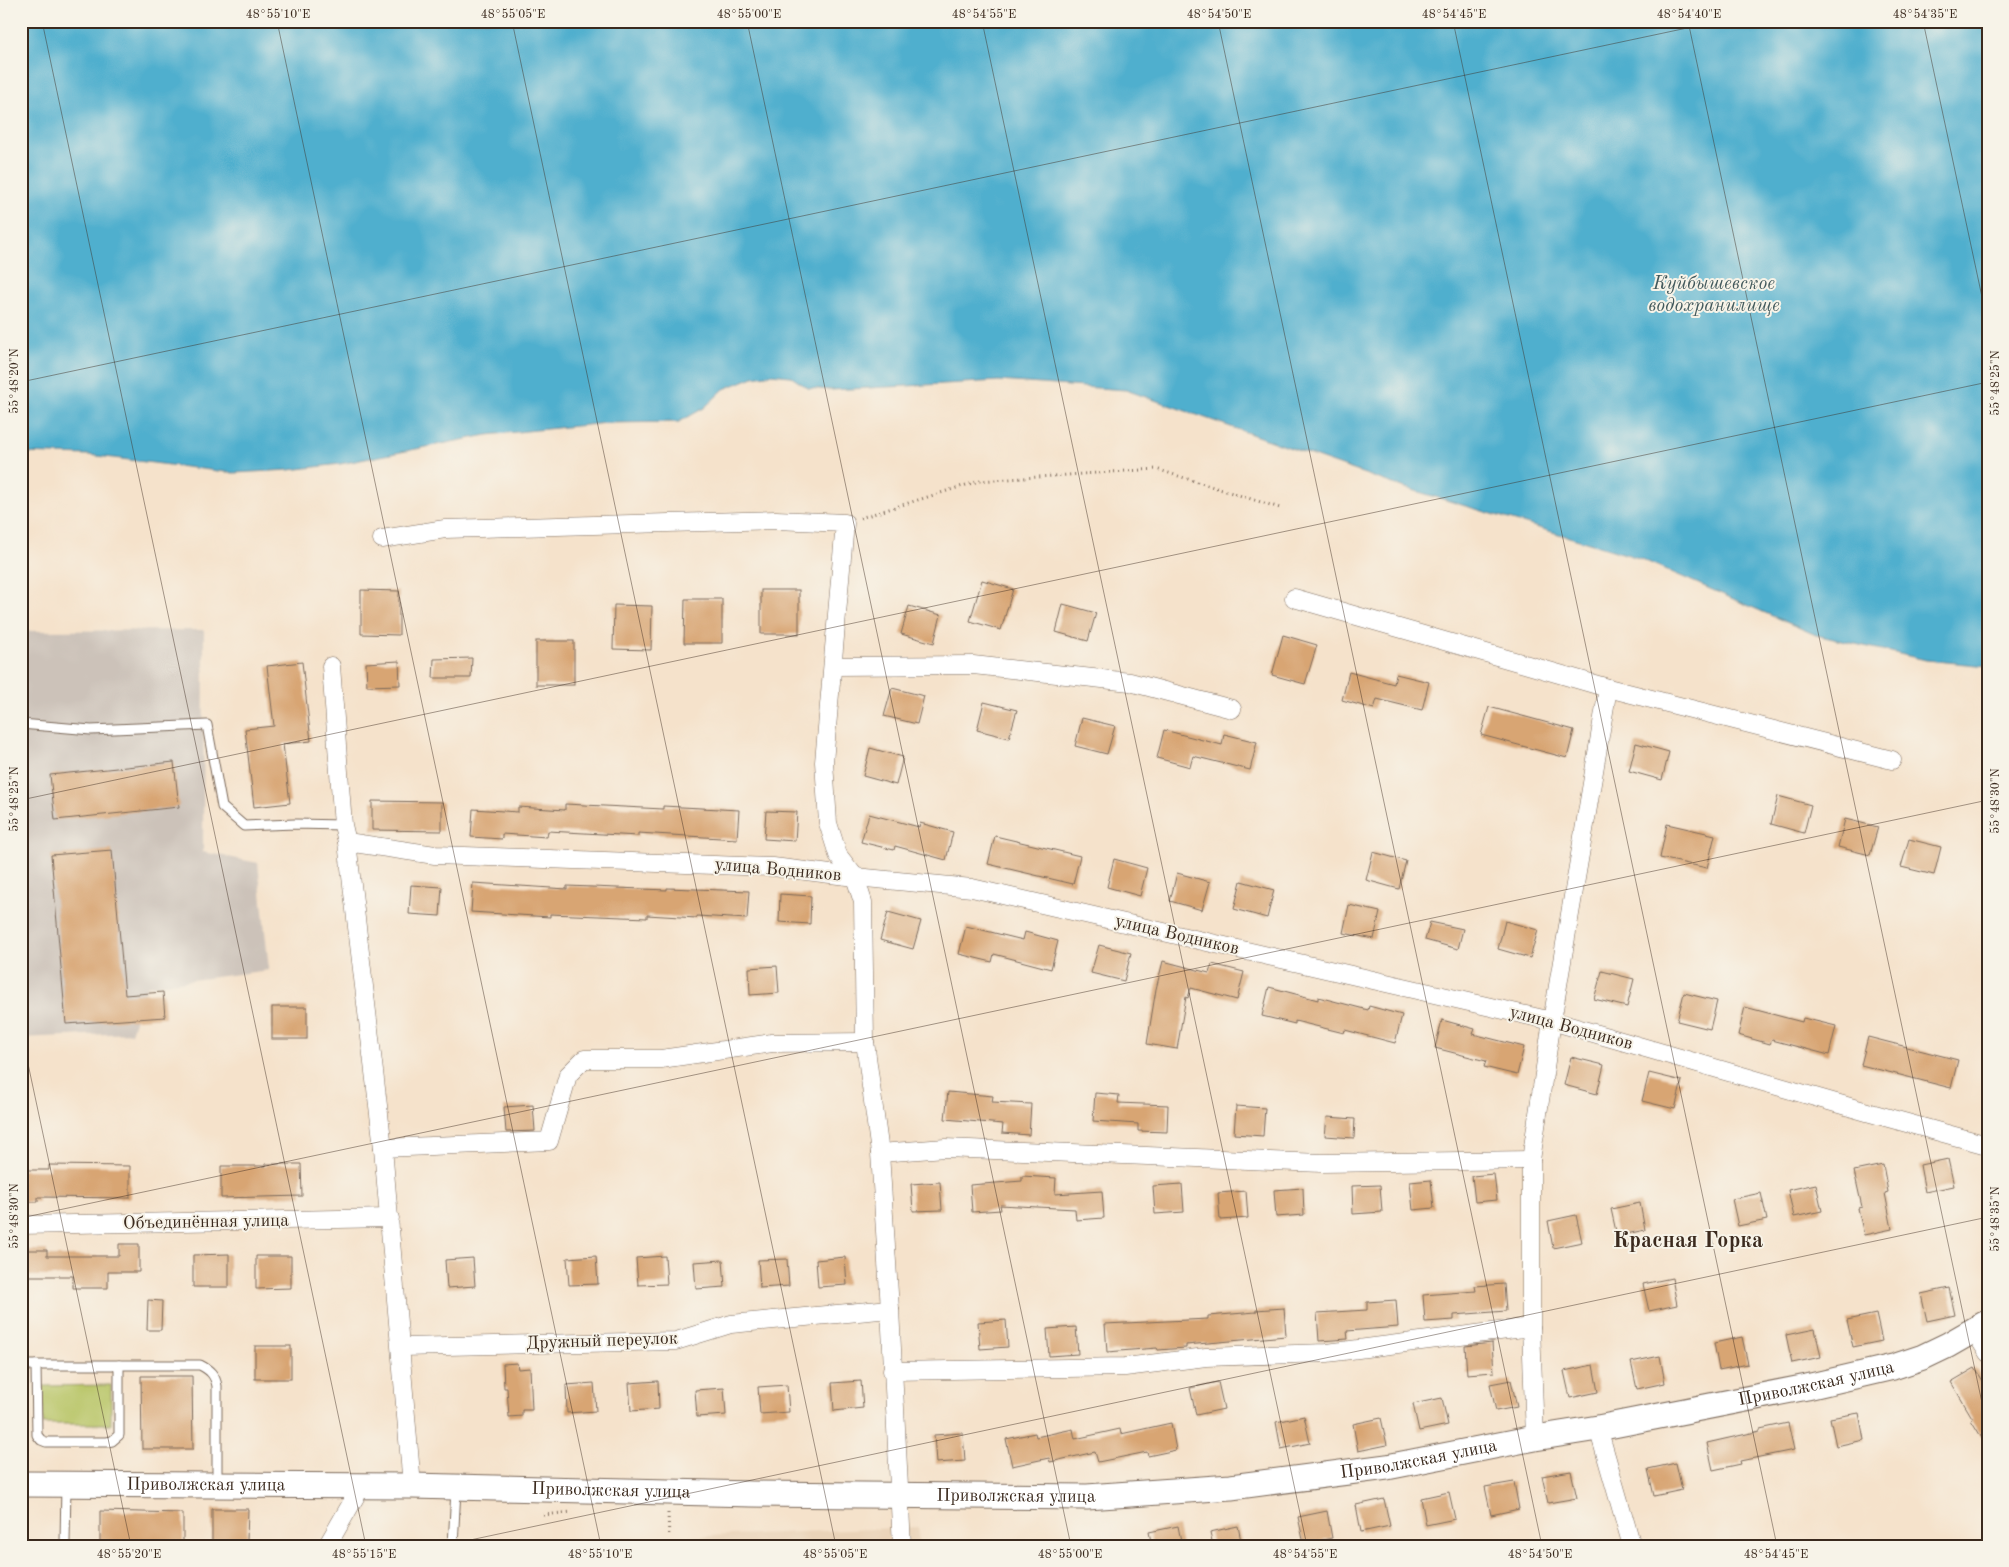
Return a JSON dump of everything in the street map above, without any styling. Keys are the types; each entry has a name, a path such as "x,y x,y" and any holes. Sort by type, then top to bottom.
{"main road":[{"name":"Приволжская улица","path":"21,1484 362,1485 899,1496 1087,1497 1231,1487 1387,1467 1806,1387 1893,1367 1923,1357 1984,1320"}],"street":[{"path":"382,539 445,529 776,520 845,523 834,666 824,762 828,824 838,854 855,877 863,902 865,1042 880,1153 902,1546"},
{"path":"1294,598 1608,688 1892,760"},
{"path":"834,666 973,665 1032,671 1130,682 1232,709"},
{"path":"331,666 343,825 347,842 390,1218 412,1486"},
{"path":"1535,1438 1531,1327 1531,1160 1552,1021 1608,688"},
{"name":"улица Водников","path":"347,842 436,855 773,866 855,877 972,888 1552,1021 1867,1112 1988,1144"},
{"path":"383,1148 550,1141 568,1075 584,1058 661,1059 772,1043 865,1042"},
{"path":"1988,1137 1988,1156"},
{"path":"880,1153 945,1148 1322,1163 1531,1160"},
{"name":"Объединённая улица","path":"21,1225 390,1218"},
{"name":"Дружный переулок","path":"402,1347 676,1342 731,1324 890,1309"},
{"path":"1984,1320 1988,1353"},
{"path":"892,1371 1125,1368 1206,1357 1327,1353 1531,1327"},
{"path":"1598,1428 1632,1546"},
{"path":"327,1546 362,1485"}],"lane":[{"path":"21,724 90,730 208,725 222,807 244,826 343,825"},
{"path":"21,1365 200,1365 212,1374 217,1386 217,1484"},
{"path":"36,1365 36,1435 46,1442 106,1442 116,1440 119,1435 119,1365"},
{"path":"65,1543 66,1484"},
{"path":"453,1546 456,1487"}],"path":[{"path":"845,523 979,481 1156,469 1280,508"}],"shaded area":[{"path":"204,630 203,852 258,863 269,970 147,986 131,1033 21,1038 21,631"},
{"path":"919,1527 918,1546 565,1546 566,1542"}],"green space":[{"path":"111,1385 111,1424 43,1424 43,1386"}],"water":[{"name":"Куйбышевское водохранилище","path":"21,21 740,21 802,26 822,21 1988,21 1988,666 1926,660 1816,635 1639,558 1399,486 1126,390 999,381 831,390 808,388 790,376 772,374 753,377 724,389 704,408 679,422 606,423 487,435 340,464 289,470 234,473 89,455 21,453"}],"building":[{"path":"982,580 1013,589 1001,630 970,621"},
{"path":"361,590 399,591 399,635 361,634"},
{"path":"761,590 799,590 799,634 761,634"},
{"path":"685,599 722,599 722,643 684,643"},
{"path":"1063,604 1096,613 1088,641 1056,632"},
{"path":"614,605 652,606 651,650 613,649"},
{"path":"909,606 941,615 934,643 901,634"},
{"path":"1283,635 1317,645 1305,684 1272,675"},
{"path":"536,641 574,641 574,685 536,685"},
{"path":"472,658 471,678 433,678 434,659"},
{"path":"399,661 400,685 367,686 366,663"},
{"path":"302,662 311,741 283,744 290,803 254,807 245,729 274,726 267,666"},
{"path":"1349,672 1394,684 1396,674 1429,682 1422,710 1377,699 1374,709 1342,700"},
{"path":"892,688 924,696 917,724 884,716"},
{"path":"984,702 1017,710 1009,738 977,730"},
{"path":"1489,707 1574,730 1567,758 1481,735"},
{"path":"1082,718 1115,726 1107,754 1075,746"},
{"path":"1164,730 1222,745 1224,734 1257,742 1250,770 1193,756 1190,767 1157,758"},
{"path":"1636,743 1669,752 1662,780 1629,771"},
{"path":"870,748 903,757 896,785 863,776"},
{"path":"174,762 179,807 55,820 50,775"},
{"path":"1778,796 1811,805 1804,833 1771,824"},
{"path":"372,801 442,802 442,831 372,830"},
{"path":"565,804 663,809 663,806 739,810 737,839 638,833 638,836 548,831 547,837 502,834 502,839 471,837 473,809 518,812 518,807 565,810"},
{"path":"766,811 797,812 795,841 764,839"},
{"path":"869,814 919,827 920,823 953,832 946,860 895,846 894,850 861,842"},
{"path":"1845,819 1878,827 1870,855 1838,847"},
{"path":"1667,824 1715,835 1707,868 1660,858"},
{"path":"995,836 1080,856 1073,884 988,864"},
{"path":"1909,839 1941,847 1934,875 1901,867"},
{"path":"112,850 125,995 163,992 165,1017 66,1024 51,855"},
{"path":"1373,852 1406,861 1399,889 1366,880"},
{"path":"1114,859 1147,868 1140,896 1107,887"},
{"path":"1177,873 1210,882 1202,910 1170,901"},
{"path":"1241,881 1274,890 1267,918 1234,909"},
{"path":"473,883 567,889 567,886 749,891 747,919 697,916 697,918 647,915 647,918 550,914 550,917 471,912"},
{"path":"411,885 442,887 440,916 409,914"},
{"path":"780,894 811,896 810,924 779,922"},
{"path":"1349,905 1380,912 1374,939 1343,933"},
{"path":"888,912 921,921 913,949 880,940"},
{"path":"1505,921 1538,930 1530,958 1498,949"},
{"path":"1430,922 1463,929 1458,949 1425,940"},
{"path":"966,926 1023,940 1025,932 1058,941 1051,969 994,954 992,962 959,954"},
{"path":"1099,945 1131,953 1124,981 1091,973"},
{"path":"1163,961 1209,973 1212,964 1244,972 1237,1000 1191,988 1188,998 1186,997 1177,1049 1147,1044 1156,989"},
{"path":"777,966 779,993 750,995 749,968"},
{"path":"1602,971 1634,979 1627,1007 1594,999"},
{"path":"1269,987 1318,1000 1318,997 1368,1010 1369,1006 1402,1015 1395,1043 1345,1030 1344,1033 1295,1021 1295,1024 1262,1016"},
{"path":"1684,993 1717,1001 1710,1029 1677,1021"},
{"path":"272,1007 307,1007 307,1039 272,1039"},
{"path":"1745,1007 1802,1022 1803,1018 1836,1026 1829,1055 1772,1040 1770,1044 1738,1035"},
{"path":"1442,1020 1475,1029 1473,1034 1524,1047 1517,1075 1484,1067 1486,1061 1435,1048"},
{"path":"1868,1037 1958,1060 1951,1088 1861,1065"},
{"path":"1571,1057 1604,1065 1597,1094 1564,1085"},
{"path":"1649,1073 1682,1081 1675,1109 1642,1101"},
{"path":"948,1092 993,1096 992,1102 1031,1104 1029,1135 1002,1133 1003,1124 945,1119"},
{"path":"1095,1093 1119,1095 1118,1103 1168,1105 1167,1132 1138,1131 1138,1124 1093,1121"},
{"path":"533,1105 535,1131 506,1132 504,1107"},
{"path":"1236,1106 1265,1108 1263,1136 1234,1134"},
{"path":"1327,1117 1355,1119 1354,1138 1325,1136"},
{"path":"1948,1159 1954,1186 1925,1192 1920,1165"},
{"path":"266,1164 301,1164 302,1196 221,1198 221,1166 266,1166"},
{"path":"49,1165 130,1166 130,1198 38,1197 38,1202 21,1202 21,1170 49,1170"},
{"path":"1883,1165 1888,1192 1885,1193 1892,1229 1864,1235 1858,1208 1862,1207 1854,1171"},
{"path":"1494,1174 1497,1200 1475,1202 1472,1176"},
{"path":"1022,1176 1056,1178 1055,1194 1102,1191 1104,1218 1076,1220 1075,1209 1000,1205 1001,1210 972,1212 970,1185 1022,1181"},
{"path":"1431,1180 1434,1208 1413,1210 1410,1182"},
{"path":"940,1182 942,1210 913,1211 911,1184"},
{"path":"1182,1184 1184,1212 1155,1214 1153,1186"},
{"path":"1816,1184 1822,1211 1794,1217 1788,1190"},
{"path":"1380,1185 1382,1212 1353,1214 1352,1186"},
{"path":"1303,1188 1304,1215 1276,1217 1274,1190"},
{"path":"1246,1191 1248,1218 1220,1220 1218,1193"},
{"path":"1761,1193 1767,1220 1738,1226 1732,1199"},
{"path":"1640,1203 1645,1230 1617,1236 1611,1209"},
{"path":"1576,1215 1582,1242 1553,1248 1548,1221"},
{"path":"119,1244 139,1244 139,1272 108,1272 108,1288 73,1288 73,1276 24,1276 24,1250 47,1250 47,1256 119,1256"},
{"path":"229,1254 229,1287 193,1287 193,1255"},
{"path":"256,1256 291,1256 291,1288 256,1289"},
{"path":"596,1256 598,1284 569,1285 567,1258"},
{"path":"665,1256 667,1284 638,1285 636,1258"},
{"path":"845,1257 847,1285 818,1287 816,1260"},
{"path":"473,1258 475,1286 447,1288 445,1260"},
{"path":"787,1259 789,1286 760,1288 758,1260"},
{"path":"723,1260 725,1287 696,1289 694,1262"},
{"path":"1672,1278 1677,1305 1649,1311 1643,1284"},
{"path":"1504,1284 1506,1311 1454,1315 1454,1320 1425,1322 1423,1295 1476,1291 1475,1286"},
{"path":"1949,1288 1955,1315 1927,1321 1921,1294"},
{"path":"148,1300 162,1301 161,1330 147,1330"},
{"path":"1396,1300 1398,1327 1347,1331 1348,1339 1319,1341 1317,1313 1367,1310 1367,1302"},
{"path":"1284,1308 1286,1336 1186,1345 1186,1348 1107,1352 1105,1324 1208,1319 1208,1316"},
{"path":"1876,1314 1882,1341 1853,1347 1847,1320"},
{"path":"1006,1320 1008,1347 980,1349 978,1322"},
{"path":"1076,1327 1078,1354 1049,1356 1047,1329"},
{"path":"1815,1329 1821,1357 1792,1363 1786,1335"},
{"path":"1742,1337 1748,1364 1719,1370 1714,1343"},
{"path":"1492,1343 1494,1372 1467,1374 1465,1346"},
{"path":"255,1346 291,1346 291,1379 255,1379"},
{"path":"1660,1356 1665,1383 1637,1389 1631,1362"},
{"path":"517,1363 518,1369 530,1368 532,1410 522,1410 522,1416 509,1417 507,1388 504,1388 503,1364"},
{"path":"1593,1365 1598,1392 1570,1398 1564,1371"},
{"path":"1975,1368 1988,1389 1988,1448 1951,1382"},
{"path":"141,1376 192,1376 193,1449 142,1449"},
{"path":"1511,1380 1517,1407 1496,1411 1490,1384"},
{"path":"658,1381 659,1409 631,1411 629,1383"},
{"path":"861,1381 863,1408 834,1411 832,1383"},
{"path":"1218,1382 1224,1409 1196,1415 1190,1388"},
{"path":"594,1383 596,1411 567,1413 566,1385"},
{"path":"787,1385 789,1412 760,1414 758,1387"},
{"path":"724,1388 726,1415 697,1417 695,1390"},
{"path":"1442,1398 1448,1425 1419,1431 1413,1404"},
{"path":"1859,1413 1864,1440 1836,1446 1830,1418"},
{"path":"1304,1416 1310,1443 1281,1449 1276,1422"},
{"path":"1381,1418 1387,1445 1358,1451 1353,1424"},
{"path":"1171,1423 1176,1450 1148,1456 1147,1452 1098,1462 1095,1452 1050,1462 1049,1458 1012,1466 1006,1439 1035,1433 1036,1437 1073,1429 1075,1439 1120,1429 1121,1434"},
{"path":"1788,1423 1794,1450 1740,1461 1741,1464 1713,1470 1707,1443"},
{"path":"963,1433 965,1461 936,1463 934,1435"},
{"path":"1676,1463 1682,1490 1654,1496 1648,1469"},
{"path":"1571,1471 1577,1498 1548,1503 1542,1476"},
{"path":"1514,1482 1519,1509 1491,1515 1485,1487"},
{"path":"1449,1492 1455,1519 1426,1525 1421,1498"},
{"path":"1384,1499 1390,1526 1361,1532 1356,1505"},
{"path":"212,1509 248,1509 247,1541 212,1541"},
{"path":"100,1511 183,1513 183,1546 100,1543"},
{"path":"1327,1511 1332,1538 1304,1544 1298,1517"},
{"path":"1178,1526 1182,1546 1152,1546 1149,1532"},
{"path":"1238,1526 1242,1546 1213,1546 1210,1532"}],"district":[{"name":"Красная Горка","path":"1688,1241"}]}
